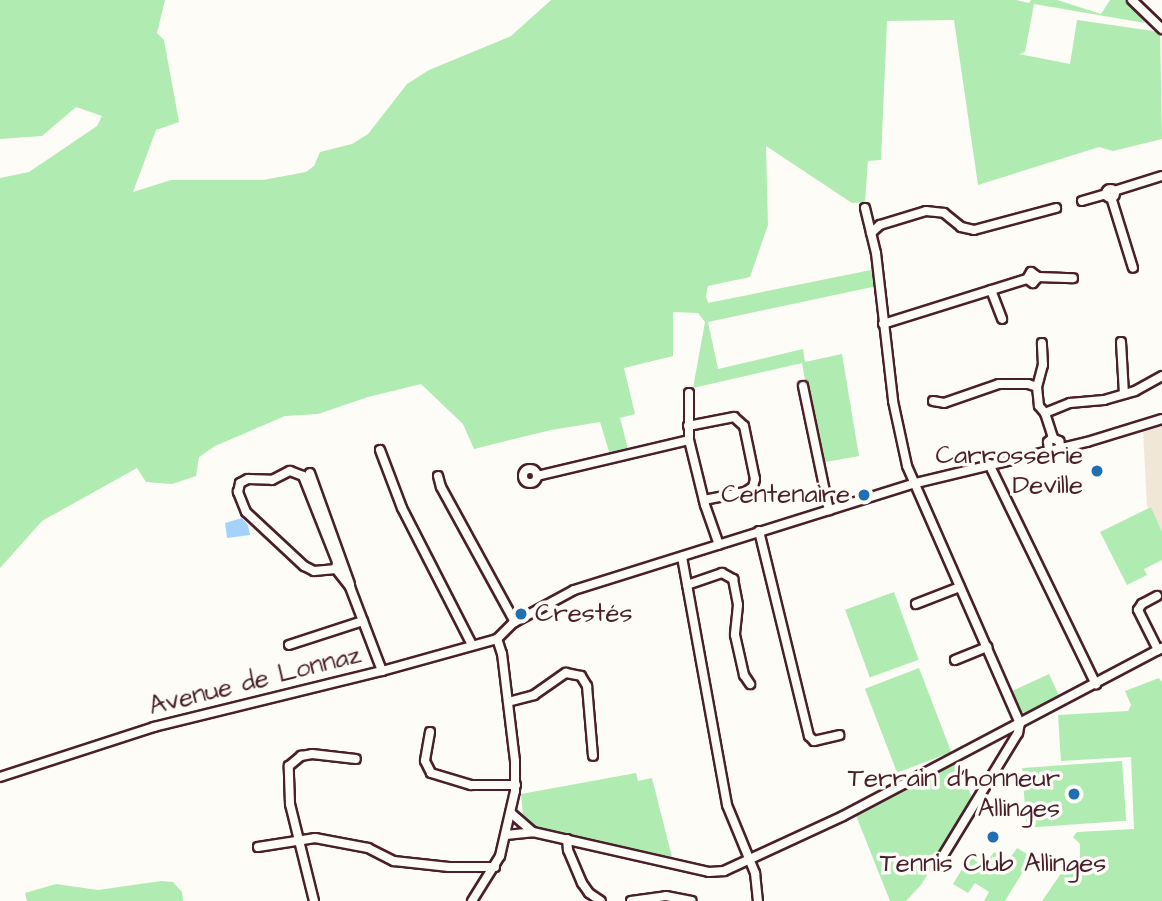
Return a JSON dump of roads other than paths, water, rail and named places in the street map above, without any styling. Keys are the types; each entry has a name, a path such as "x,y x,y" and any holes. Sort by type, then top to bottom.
{"street":[{"path":"1132,0 1162,29"},
{"path":"1082,201 1162,176"},
{"path":"1110,194 1133,268"},
{"path":"865,208 871,233 893,401 914,484 1020,723 1018,733 941,859"},
{"path":"871,233 880,225 926,211 944,213 961,227 974,230 1056,208"},
{"path":"883,324 1027,279 1034,283 1038,277 1073,278"},
{"path":"991,290 1002,319"},
{"path":"1121,342 1124,394"},
{"path":"1042,343 1043,365 1037,387 1040,406 1053,438"},
{"path":"1045,413 1070,403 1104,400 1124,394 1162,376"},
{"path":"933,401 944,403 999,384 1028,384 1037,387"},
{"path":"803,386 829,510"},
{"path":"689,393 689,440 719,545"},
{"path":"688,426 734,417 744,426 755,479 753,487 745,492 704,500"},
{"name":"Avenue de Lonnaz","path":"0,777 167,724 382,671 497,639 515,622 570,591 914,484 1061,448 1162,419"},
{"path":"1053,438 1059,440 1061,448"},
{"path":"1049,451 1048,442 1053,438"},
{"path":"537,477 689,440"},
{"path":"380,450 402,508 472,645"},
{"path":"989,464 1096,684"},
{"path":"336,569 314,571 304,566 246,512 238,492 240,483 248,479 272,480 290,471 301,474 337,562 336,569 350,587"},
{"path":"310,473 382,671"},
{"path":"438,475 441,487 515,622"},
{"path":"760,531 809,736 817,741 839,736"},
{"path":"682,557 727,805 750,859 759,891 758,901"},
{"path":"688,584 722,573 733,579 738,605 736,637 744,675 750,684"},
{"path":"916,604 960,587"},
{"path":"506,835 533,832 709,872 724,871 829,823 1160,649 1138,610 1142,604 1157,596"},
{"path":"289,645 363,621"},
{"path":"472,901 495,867 506,835 516,785 508,702 497,639"},
{"path":"955,660 986,647"},
{"path":"508,702 534,695 566,673 581,676 587,685 593,756"},
{"path":"430,732 425,761 431,773 471,785 516,785"},
{"path":"314,901 290,804 289,766 301,756 312,754 356,759"},
{"path":"511,813 533,832"},
{"path":"258,847 315,838 357,846 394,861 422,865 495,867"},
{"path":"567,839 568,850 582,883 601,901"},
{"path":"631,901 666,896 692,901"}],"water":[{"path":"242,518 248,525 250,535 227,538 225,523"}],"place":[{"name":"Carrosserie Deville","path":"1097,471"},
{"name":"Centenaire","path":"864,495"},
{"name":"Crestés","path":"521,614"},
{"name":"Terrain d'honneur Allinges","path":"1074,794"},
{"name":"Tennis Club Allinges","path":"993,837"}]}
